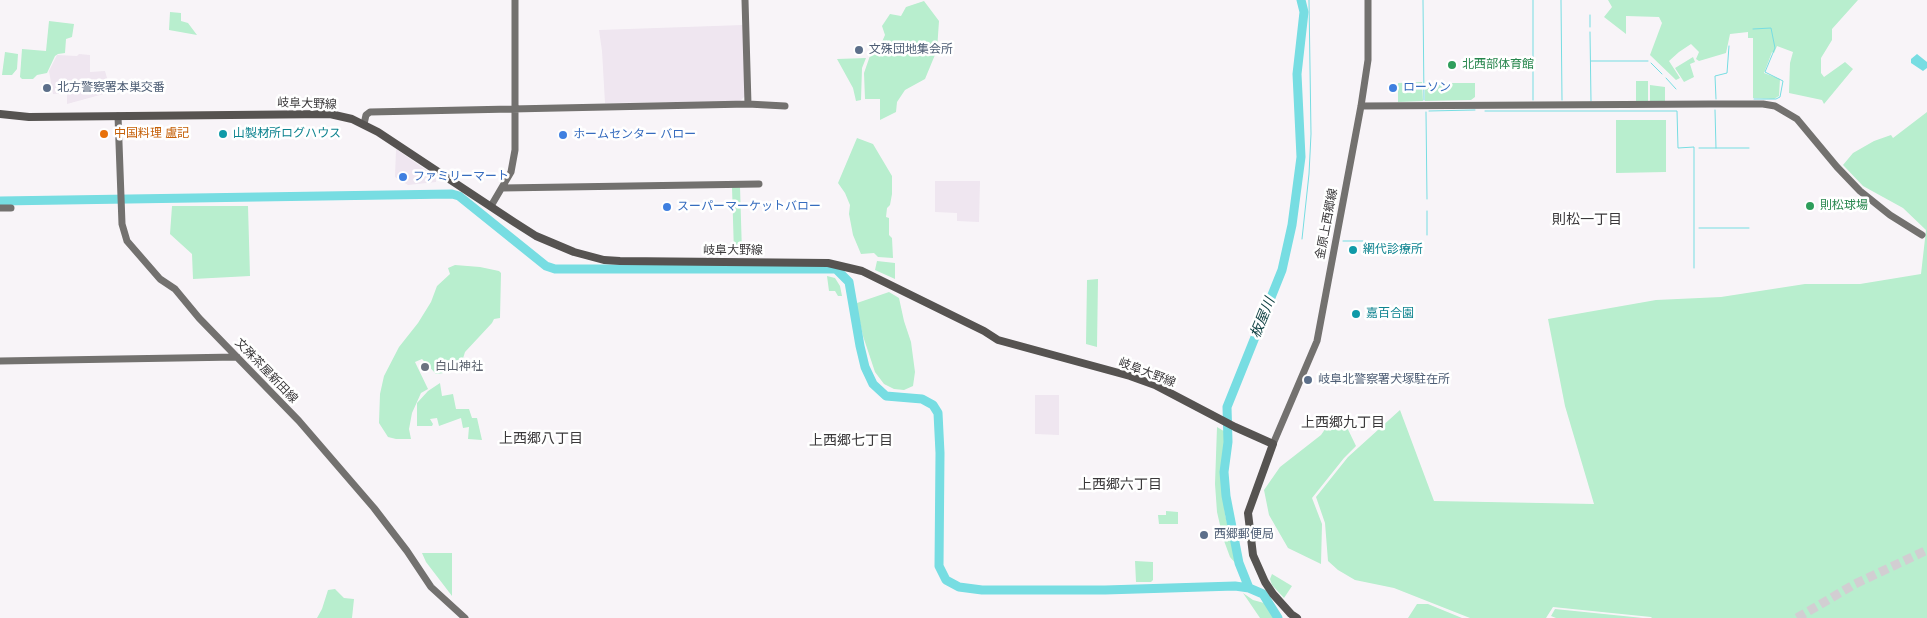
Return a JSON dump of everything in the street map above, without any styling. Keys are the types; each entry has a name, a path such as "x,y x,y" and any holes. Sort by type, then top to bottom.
{"main road":[{"name":"岐阜大野線","path":"0,114 29,117 322,113 340,116 364,124 401,146 536,236 561,247 604,260 698,263 828,263 851,268 898,288 984,331 998,340 1130,376 1155,386 1235,427 1273,444"},
{"path":"1273,444 1248,514 1253,555 1258,568 1273,594 1291,617"}],"street":[{"path":"491,206 511,172 514,160 515,0"},
{"path":"745,0 748,104"},
{"name":"金原上西郷線","path":"1273,444 1317,341 1368,60 1368,0"},
{"path":"364,124 366,115 370,112 748,104 784,106"},
{"path":"1361,106 1763,104 1775,106 1797,119 1837,167 1860,190 1890,214 1922,235"},
{"name":"文殊茶屋新田線","path":"118,116 122,224 127,241 160,279 175,289 317,442 408,551 431,587 465,618"},
{"path":"502,188 759,184"},
{"path":"0,208 11,208"},
{"path":"0,361 237,358"}],"shaded area":[{"path":"743,25 745,96 740,101 605,103 599,30"},
{"path":"79,54 90,55 90,72 105,71 111,92 67,104 67,93 53,94 49,71 57,55 77,56"},
{"path":"396,149 436,177 436,182 408,185 395,177"},
{"path":"935,181 980,181 979,222 957,221 957,213 935,212"},
{"path":"1035,395 1059,395 1059,435 1035,434"}],"green space":[{"path":"1608,0 1858,0 1832,29 1832,40 1821,58 1821,73 1824,77 1845,62 1853,69 1824,104 1822,100 1789,93 1790,63 1793,52 1777,46 1774,53 1772,52 1764,73 1780,79 1779,96 1774,99 1753,98 1753,38 1748,38 1748,32 1730,34 1726,53 1699,61 1696,59 1699,52 1691,44 1679,52 1669,61 1680,78 1676,80 1650,55 1662,23 1659,17 1626,16 1626,34 1604,17 1612,7"},
{"path":"924,1 939,21 937,50 925,79 905,90 897,102 896,112 880,120 880,99 865,99 864,73 872,50 881,44 885,35 882,26 890,14 901,16 906,7"},
{"path":"170,12 181,13 181,21 188,23 197,35 169,30"},
{"path":"49,21 74,24 72,37 66,39 65,53 55,56 47,73 37,75 33,79 22,79 20,77 22,49 46,51"},
{"path":"5,52 18,54 17,69 12,75 2,75"},
{"path":"1693,57 1695,62 1690,64 1694,77 1684,82 1675,68"},
{"path":"866,58 862,68 861,100 856,101 853,88 837,59"},
{"path":"1636,81 1648,81 1648,101 1636,101"},
{"path":"1422,82 1423,101 1398,102 1398,83"},
{"path":"1425,83 1475,83 1475,97 1471,100 1425,101"},
{"path":"1650,85 1665,87 1665,101 1650,101"},
{"path":"1927,112 1927,618 1652,618 1553,607 1546,618 1470,618 1394,588 1355,580 1338,570 1328,561 1325,523 1316,497 1348,457 1400,410 1434,501 1594,504 1565,406 1548,319 1656,300 1721,297 1805,284 1860,284 1921,274 1926,230 1903,208 1863,186 1843,165 1853,153 1874,141 1891,135 1893,138"},
{"path":"1616,120 1666,120 1666,172 1616,173"},
{"path":"857,138 873,144 892,176 892,194 886,217 889,218 889,235 892,238 893,258 878,257 874,253 861,254 853,235 849,214 850,205 838,183"},
{"path":"740,186 742,253 734,253 732,187"},
{"path":"172,206 248,206 250,276 193,279 192,254 170,234"},
{"path":"877,261 895,263 895,279 875,270"},
{"path":"455,265 480,267 501,273 500,318 494,319 465,352 459,371 436,374 422,359 415,362 428,389 421,393 412,413 409,429 411,439 388,437 379,423 380,394 384,376 399,347 418,323 431,302 437,286 450,274 448,268"},
{"path":"827,276 835,278 840,286 842,296 838,296 835,291 829,291"},
{"path":"1098,279 1097,347 1086,344 1087,280"},
{"path":"889,292 899,298 911,342 915,372 913,386 904,390 894,389 884,384 875,372 863,336 857,309 857,303"},
{"path":"440,383 442,396 453,394 456,409 469,409 472,418 477,418 482,440 468,439 469,427 463,428 461,418 439,426 437,418 430,419 433,424 432,426 417,426 417,403 428,391"},
{"path":"1342,417 1356,446 1312,498 1322,524 1321,564 1288,548 1269,515 1264,490 1280,467 1321,435 1332,419"},
{"path":"1217,427 1227,433 1222,462 1222,486 1225,514 1236,564 1230,557 1223,538 1217,512 1215,484"},
{"path":"1166,511 1178,512 1178,524 1159,524 1158,515 1166,515"},
{"path":"422,553 452,553 452,596 426,562"},
{"path":"1135,561 1153,562 1153,580 1151,582 1136,582"},
{"path":"1272,574 1292,586 1284,598 1272,585 1270,579"},
{"path":"335,589 344,598 354,599 352,618 317,618 328,590"},
{"path":"1243,593 1253,600 1264,603 1274,618 1260,618"},
{"path":"1417,604 1428,604 1462,618 1408,618"},
{"path":"1555,609 1643,618 1556,618 1551,616"}],"water":[{"path":"1917,54 1927,62 1927,68 1923,71 1911,63 1911,59"}],"waterway":[{"name":"板屋川","path":"1249,588 1239,563 1226,496 1224,472 1228,442 1227,407 1282,270 1292,225 1301,157 1297,74 1304,12 1301,0"},
{"path":"1302,239 1311,134 1309,0"},
{"path":"1423,0 1424,100"},
{"path":"1533,0 1533,100"},
{"path":"1561,0 1562,100"},
{"path":"1590,15 1590,27"},
{"path":"1753,29 1771,28 1775,48 1765,72 1783,81 1780,97 1776,99 1754,99"},
{"path":"1590,32 1591,101"},
{"path":"1716,99 1715,76 1727,73 1729,46"},
{"path":"1591,61 1648,61"},
{"path":"1651,63 1662,74"},
{"path":"1666,78 1676,89"},
{"path":"1429,111 1475,110"},
{"path":"1715,110 1716,148"},
{"path":"1485,111 1677,111 1678,148 1694,147 1694,268"},
{"path":"1426,112 1427,199"},
{"path":"1699,148 1749,148"},
{"path":"0,201 452,194 459,196 546,266 555,269 836,269 849,282 860,346 865,367 873,384 886,396 922,399 933,405 938,413 940,453 939,566 946,580 959,587 982,590 1105,590 1235,586 1249,588 1263,594 1278,618"},
{"path":"1427,211 1427,235"},
{"path":"1699,228 1749,228"},
{"path":"1343,241 1363,241"}],"tunnel":[{"path":"1797,618 1855,584 1927,550"}],"place":[{"name":"文殊団地集会所","path":"859,50"},
{"name":"北西部体育館","path":"1452,65"},
{"name":"北方警察署本巣交番","path":"47,88"},
{"name":"ローソン","path":"1393,88"},
{"name":"中国料理 盧記","path":"104,134"},
{"name":"山製材所ログハウス","path":"223,134"},
{"name":"ホームセンター バロー","path":"563,135"},
{"name":"ファミリーマート","path":"403,177"},
{"name":"則松球場","path":"1810,206"},
{"name":"スーパーマーケットバロー","path":"667,207"},
{"name":"網代診療所","path":"1353,250"},
{"name":"嘉百合園","path":"1356,314"},
{"name":"白山神社","path":"425,367"},
{"name":"岐阜北警察署犬塚駐在所","path":"1308,380"},
{"name":"西郷郵便局","path":"1204,535"}],"district":[{"name":"則松一丁目","path":"1587,220"},
{"name":"上西郷九丁目","path":"1343,423"},
{"name":"上西郷八丁目","path":"541,439"},
{"name":"上西郷七丁目","path":"851,441"},
{"name":"上西郷六丁目","path":"1120,485"}]}
